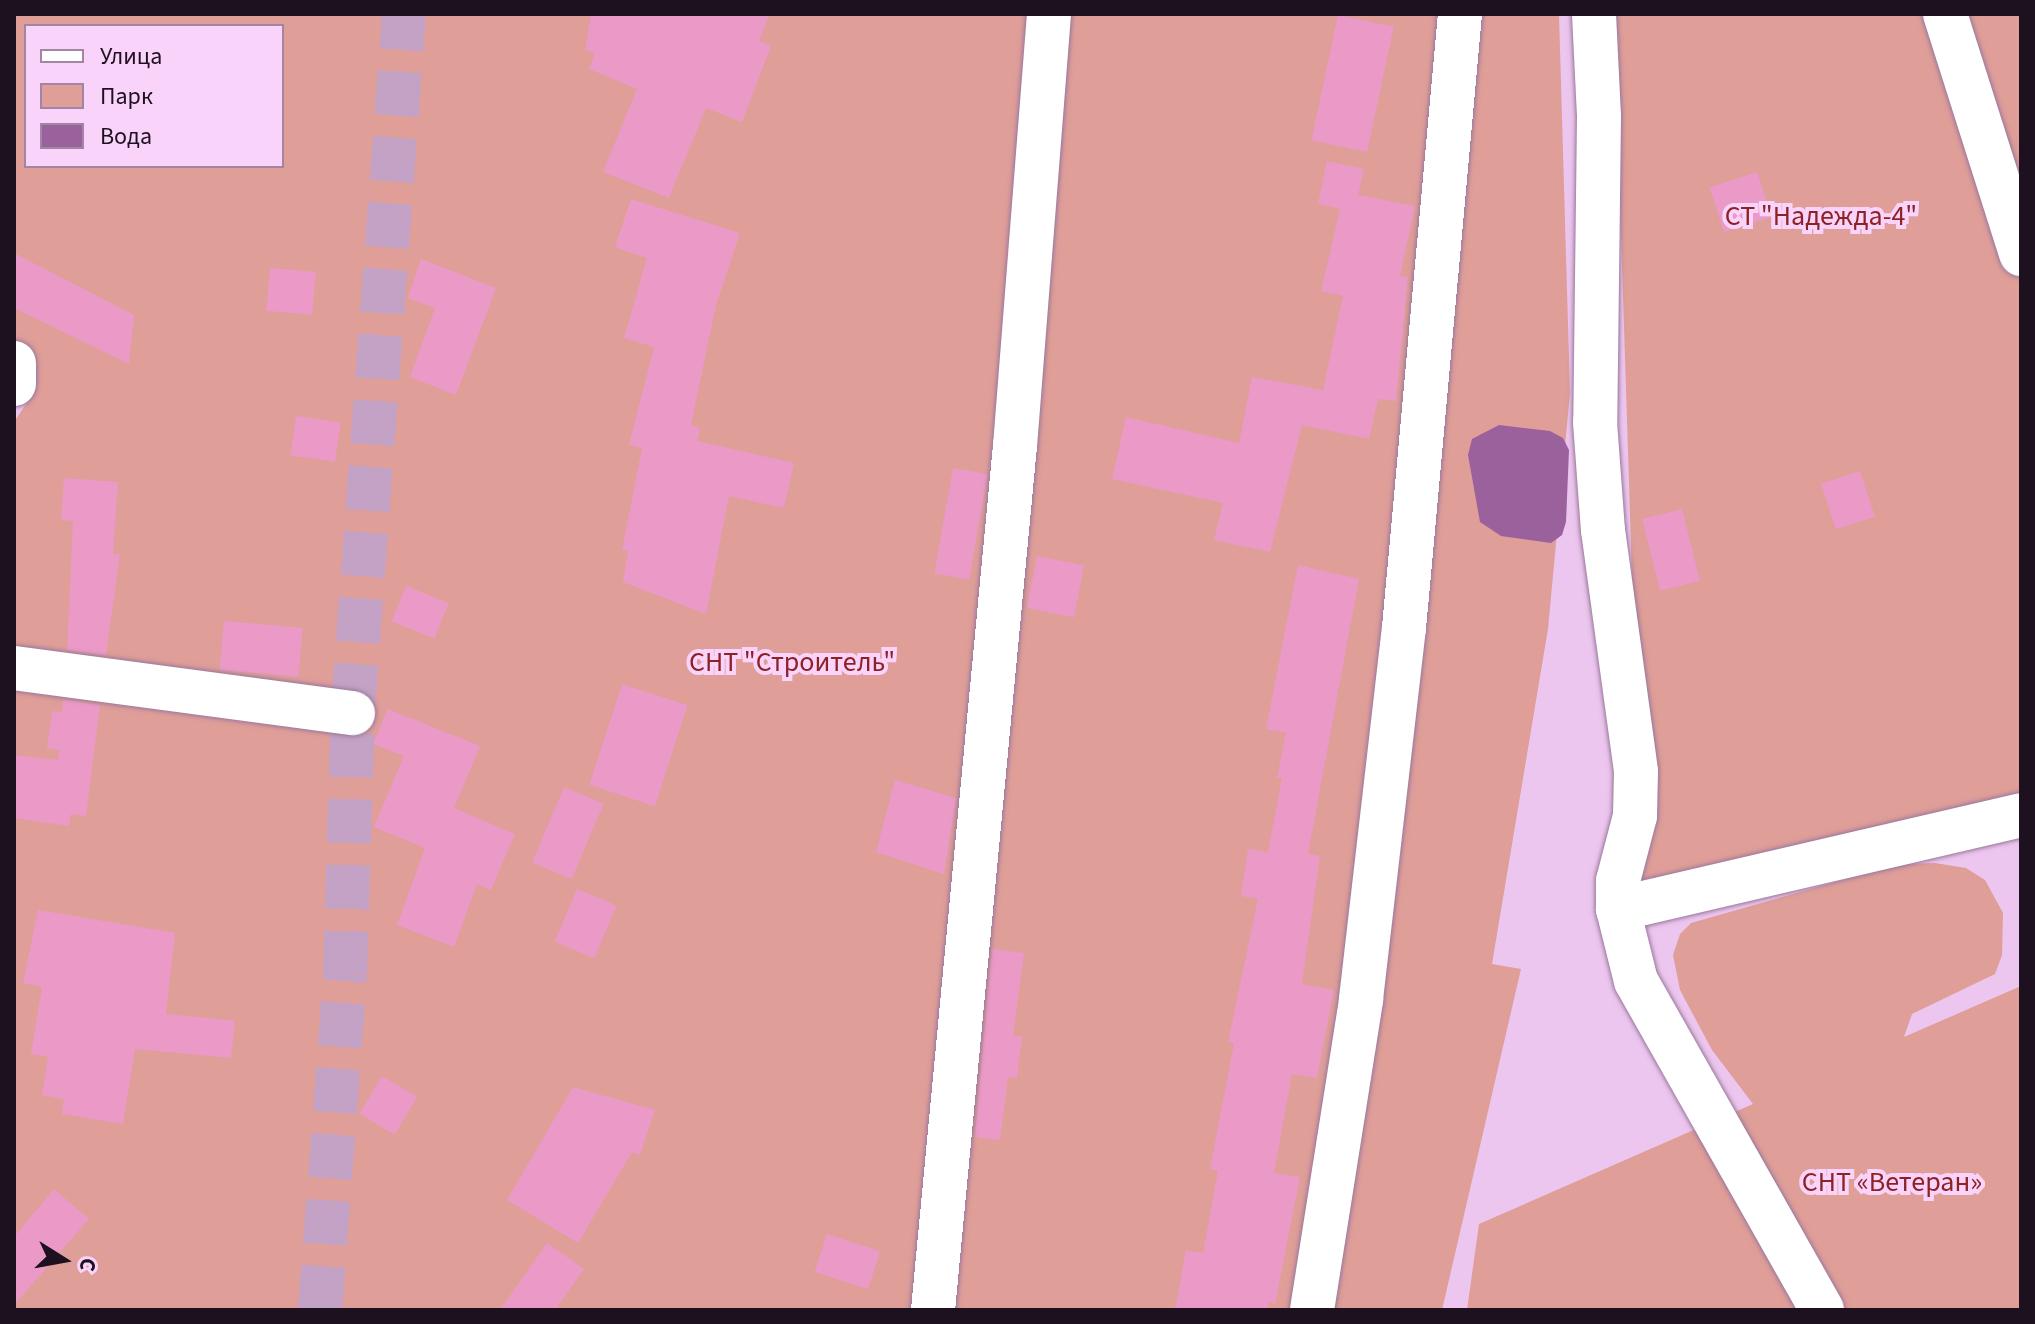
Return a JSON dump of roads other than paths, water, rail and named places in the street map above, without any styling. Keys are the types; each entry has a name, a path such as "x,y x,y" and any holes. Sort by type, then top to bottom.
{"lane":[{"path":"933,1310 1012,478 1049,14"},
{"path":"1312,1310 1361,999 1402,644 1460,14"},
{"path":"1594,14 1599,116 1595,422 1603,530 1636,772 1635,816 1618,881 1618,909 1636,981 1822,1310"},
{"path":"1945,14 2021,254"},
{"path":"14,363 14,384"},
{"path":"14,668 353,713"},
{"path":"1618,909 2021,815"}],"water":[{"path":"1499,425 1550,431 1563,438 1569,450 1566,522 1562,535 1551,543 1501,536 1480,522 1468,455 1472,439"}],"tunnel":[{"path":"320,1310 345,975 353,708 404,14"}],"park label":[{"name":"СТ \"Надежда-4\"","path":"1821,216"},
{"name":"СНТ \"Строитель\"","path":"792,662"},
{"name":"СНТ «Ветеран»","path":"1892,1182"}]}
